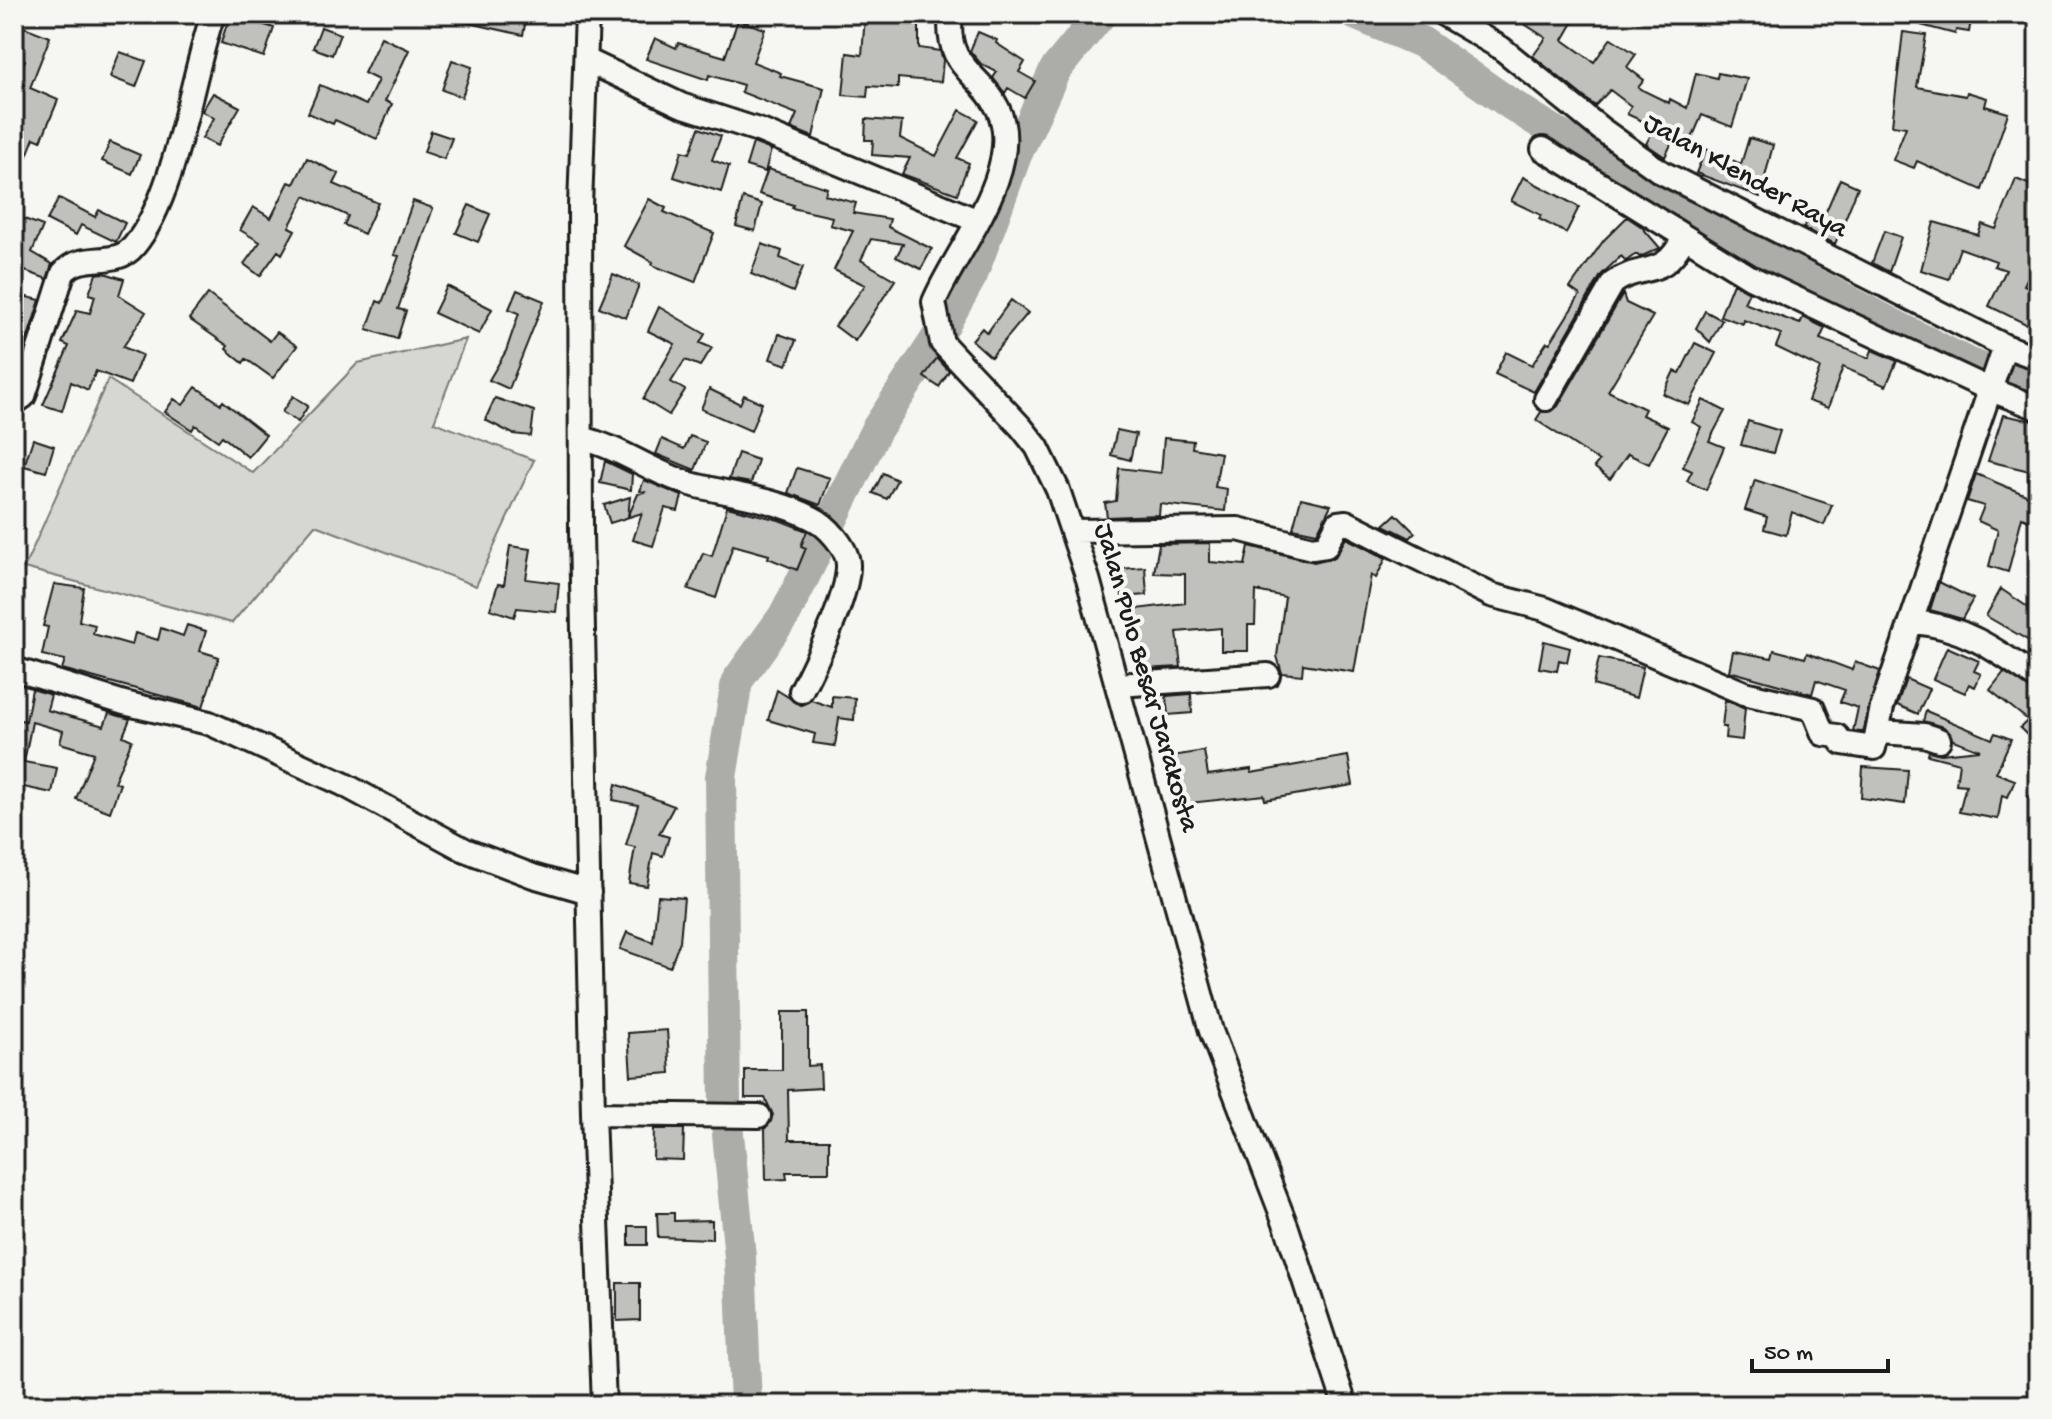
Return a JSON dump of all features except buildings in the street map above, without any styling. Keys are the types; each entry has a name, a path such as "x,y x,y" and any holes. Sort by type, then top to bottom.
{"street":[{"path":"14,403 24,396 63,273 80,261 114,259 124,255 135,246 161,200 213,14"},
{"path":"587,14 580,206 581,438 593,1114 604,1405"},
{"name":"Jalan Pulo Besar Jarakosta","path":"951,14 950,38 956,57 997,107 1003,136 996,176 978,221 935,298 942,343 1037,447 1050,472 1072,531 1118,685 1211,1031 1287,1228 1345,1405"},
{"name":"Jalan Klender Raya","path":"1443,14 1501,48 1601,129 1661,172 2003,352 2038,358"},
{"path":"586,60 681,105 761,131 978,221"},
{"path":"1543,149 1683,239 1750,277 2038,408"},
{"path":"1546,399 1613,283 1623,277 1657,270 1670,261 1683,239"},
{"path":"1072,531 1238,529 1312,548 1326,546 1338,523 1346,522 1491,595 1545,609 1744,693 1813,709 1823,734 1837,736 1842,743 1874,748 1880,732 1882,707 2003,352"},
{"path":"581,438 694,485 743,495 821,524 841,546 849,567 844,588 818,659 801,691"},
{"path":"1912,622 1943,624 1963,632 2038,679"},
{"path":"14,669 221,728 343,784 465,850 533,876 589,892"},
{"path":"1118,685 1268,675"},
{"path":"1880,732 1924,735 1939,740"},
{"path":"593,1114 754,1116"}],"shaded area":[{"path":"466,339 434,422 534,460 476,586 315,525 232,623 24,568 108,379 253,473 358,363"}],"waterway":[{"path":"746,1405 740,1257 725,1103 721,777 737,681 786,613 876,430 935,341 972,275 1016,155 1055,70 1101,14"},
{"path":"1355,14 1423,43 1509,103 1656,196 1746,248 1967,363 2038,390"}]}
